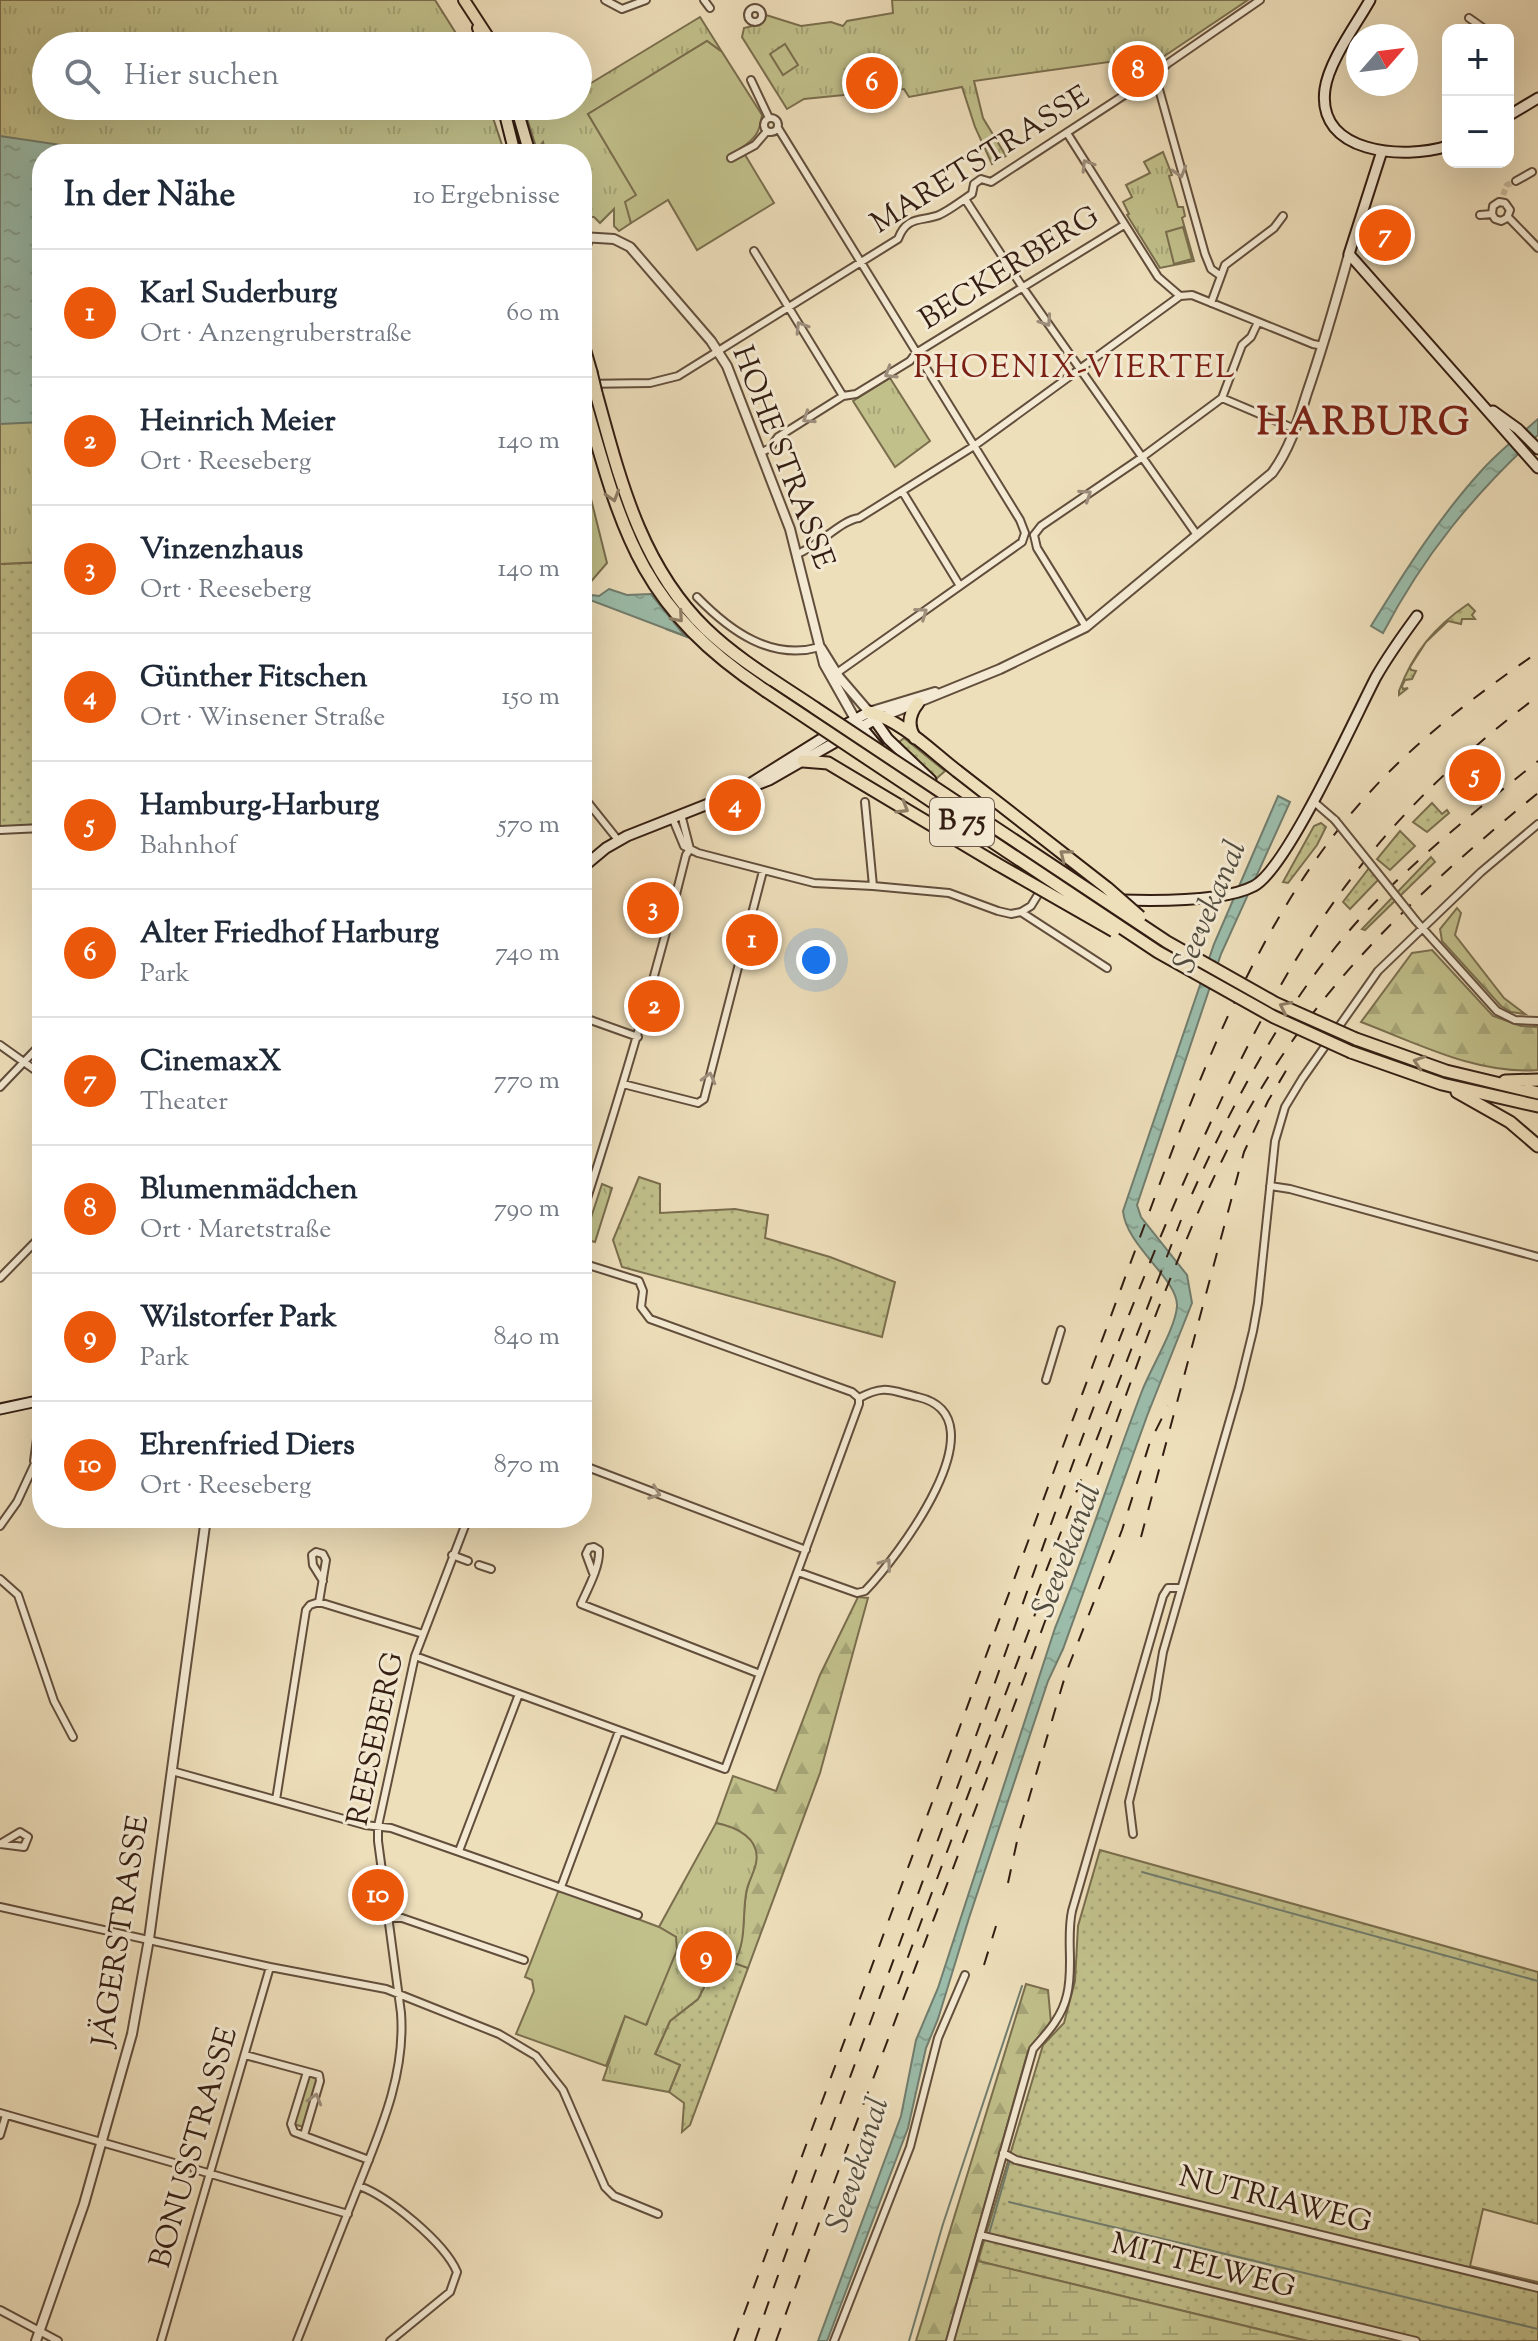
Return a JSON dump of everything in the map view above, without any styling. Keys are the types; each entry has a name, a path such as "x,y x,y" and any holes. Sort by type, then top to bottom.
{"highway":[{"name":"B 75","path":"592,376 640,550 682,602 735,653 1167,942 1275,1003 1407,1058 1538,1093"},
{"name":"B 75","path":"592,427 616,507 667,605 691,633 718,657 1158,952"},
{"path":"915,739 910,729 910,719 918,703"},
{"name":"B 75","path":"875,716 915,739 957,771 1107,888 1167,942"},
{"name":"B 75","path":"803,761 828,763 1086,916 1274,1017 1351,1052 1442,1084 1538,1106"},
{"name":"B 75","path":"1484,1081 1538,1080"},
{"name":"B 75","path":"1442,1084 1510,1122 1538,1146"}],"main road":[{"path":"1370,0 1328,76 1325,100 1332,122 1341,135 1382,151 1405,153 1442,147"},
{"path":"466,2 479,32"},
{"path":"466,2 485,32"},
{"path":"1514,112 1537,99"},
{"path":"506,120 512,144"},
{"path":"520,120 527,144"},
{"path":"1382,151 1349,254 1487,407 1537,448"},
{"path":"1515,432 1538,468"},
{"path":"858,723 913,782 1052,874 1091,896 1154,900 1242,891 1260,883 1273,869 1377,676 1417,616"},
{"path":"732,793 875,716 888,739 970,819"},
{"path":"592,860 618,840 769,780 858,723"},
{"path":"0,1409 32,1403"}],"street":[{"path":"605,0 622,9 646,0"},
{"path":"704,0 710,8"},
{"path":"757,9 760,0"},
{"name":"MARETSTRASSE","path":"592,384 663,381 678,376 898,239 902,229 920,218 937,216 965,199 981,179 991,182 1155,75 1260,0"},
{"path":"1469,18 1478,24"},
{"path":"1155,75 1205,254 1211,269 1221,276"},
{"path":"751,80 769,118 776,120 778,128 1020,520 1025,533 1022,542 834,675"},
{"path":"767,131 764,124 769,118"},
{"path":"767,131 778,128"},
{"path":"731,158 755,145 767,131"},
{"path":"1067,133 1158,277 1180,296"},
{"path":"1516,181 1532,172"},
{"path":"965,199 1079,370 1197,535"},
{"path":"1492,214 1494,204 1503,199 1509,207 1508,217 1538,248"},
{"path":"1480,215 1492,214 1500,221 1508,217"},
{"path":"1211,303 1225,265 1274,228 1283,216"},
{"name":"BECKERBERG","path":"760,453 770,448 778,437 843,396 856,394 910,361 916,353 1124,225"},
{"name":"HOHE STRASSE","path":"592,240 604,237 620,240 630,247 719,350 797,554 820,647 858,723"},
{"path":"754,251 843,396"},
{"path":"875,716 956,687 1086,627 1272,473 1287,450 1295,429 1349,254"},
{"path":"797,554 974,446 1180,296 1192,295 1323,346"},
{"path":"1034,535 1041,526 1222,398 1242,345 1251,337 1258,322"},
{"path":"1222,398 1295,429"},
{"path":"902,491 960,586"},
{"path":"1025,533 1034,535"},
{"path":"1034,535 1037,548 1086,627"},
{"path":"697,597 734,628 770,648 793,652 820,647"},
{"name":"HOHE STRASSE","path":"834,675 875,716"},
{"path":"875,716 897,702 956,687"},
{"path":"1312,801 1335,820 1422,929 1497,1011 1515,1020 1538,1021"},
{"path":"865,802 873,886"},
{"path":"592,806 618,840"},
{"path":"676,815 682,843 690,849 763,871 814,883 949,893 1011,914 1031,906 1052,874"},
{"path":"1133,1834 1129,1802 1155,1700 1163,1652 1253,1331 1275,1141 1285,1107 1367,984 1481,872 1538,824"},
{"path":"0,830 32,828"},
{"path":"592,1187 638,1037 690,849"},
{"path":"623,1084 698,1103 704,1099 763,871"},
{"path":"1021,912 1107,968"},
{"path":"592,1021 638,1037"},
{"path":"0,1045 32,1068"},
{"path":"0,1087 32,1054"},
{"path":"1270,1186 1538,1257"},
{"path":"0,1278 32,1245"},
{"path":"592,1266 639,1281 643,1291 641,1307 650,1319 852,1392 859,1398"},
{"path":"1046,1380 1061,1330"},
{"path":"415,1656 725,1769 859,1398 881,1388 936,1402 946,1416 950,1430 946,1467 930,1505 865,1591 854,1592 798,1572"},
{"path":"592,1469 806,1550"},
{"path":"0,1526 17,1502 32,1470"},
{"name":"JÄGERSTRASSE","path":"38,2336 66,2262 104,2142 132,2034 149,1939 205,1528"},
{"name":"REESEBERG","path":"297,2341 369,2160 397,2078 402,2037 399,1994 378,1826 415,1656 464,1528"},
{"path":"452,1555 468,1561"},
{"path":"479,1565 491,1569"},
{"path":"593,1573 581,1604 760,1674"},
{"path":"0,1579 18,1595 54,1701 73,1737"},
{"path":"319,1602 323,1581"},
{"path":"950,2341 980,2235 1008,2156 1033,2049 1056,2022 1068,1994 1068,1929 1072,1911 1163,1596 1168,1588 1181,1588"},
{"path":"276,1800 306,1610 310,1605 319,1602 423,1634"},
{"path":"459,1851 519,1694"},
{"path":"561,1887 619,1731"},
{"path":"172,1771 391,1828 638,1915"},
{"path":"0,1907 270,1967 386,1989 499,2034 536,2056 568,2099 605,2187 614,2196 658,2214"},
{"path":"389,1918 402,1918 524,1960"},
{"name":"BONUSSTRASSE","path":"161,2341 270,1967"},
{"path":"834,2341 910,2147 938,2038 965,1975"},
{"path":"245,2055 319,2075 320,2081 304,2135"},
{"path":"307,2072 291,2124 294,2132 369,2160"},
{"path":"0,2135 3,2114 181,2165"},
{"name":"NUTRIAWEG","path":"1008,2156 1538,2288"},
{"path":"194,2169 348,2214"},
{"path":"359,2186 380,2195 414,2224 444,2251 457,2272 450,2292 390,2341"},
{"name":"MITTELWEG","path":"980,2235 1416,2341"},
{"path":"0,2310 38,2336 58,2341"}],"green space":[{"path":"0,0 435,0 455,32 32,32 32,120 494,120 502,144 32,144 32,562 0,564"},
{"path":"892,0 1248,0 1145,69 1137,58 974,81 983,118 1006,156 992,164 975,127 962,87 909,97 904,89 804,99 787,109 742,37 744,28 760,24 766,15 801,26 831,22 843,26 847,21 893,13"},
{"path":"700,17 722,52 707,41 592,112 592,83"},
{"path":"707,41 722,52 762,115 756,134 741,148 774,203 697,250 668,200 631,223 625,202 636,195 592,120 592,112"},
{"path":"785,44 798,65 783,75 770,54"},
{"path":"527,120 592,120 637,195 626,202 631,223 619,231 614,226 614,209 600,223 592,217 592,144 535,144"},
{"path":"1163,152 1172,175 1169,176 1178,207 1183,207 1185,216 1182,218 1194,261 1160,268 1127,215 1123,202 1132,197 1126,185 1150,173 1144,162"},
{"path":"1183,227 1192,259 1174,264 1166,232"},
{"path":"890,378 930,441 895,467 853,401"},
{"path":"592,503 607,563 592,580"},
{"path":"32,562 32,825 0,827 0,564"},
{"path":"1468,604 1475,611 1472,615 1475,619 1462,619 1461,624 1448,621 1426,642 1445,622"},
{"path":"1410,667 1416,671 1412,679 1405,680 1402,686 1403,689 1408,688 1399,695 1399,691"},
{"path":"904,738 945,771 936,779 899,742"},
{"path":"1432,803 1442,814 1447,810 1449,813 1427,832 1413,822"},
{"path":"1321,823 1326,827 1317,845 1288,883 1283,882 1314,826"},
{"path":"1400,831 1415,846 1390,870 1377,859"},
{"path":"1431,857 1435,862 1365,930 1362,929"},
{"path":"1369,868 1379,879 1350,909 1343,902"},
{"path":"1457,908 1461,913 1455,935 1504,998 1525,1014 1511,1012 1501,1006 1442,941 1440,929"},
{"path":"1432,950 1493,1016 1521,1026 1538,1027 1538,1070 1492,1068 1470,1063 1361,1022 1412,953"},
{"path":"639,1177 660,1184 660,1213 735,1209 768,1215 765,1238 830,1257 895,1282 882,1337 622,1267 613,1240"},
{"path":"602,1184 612,1188 595,1242 592,1241 592,1215"},
{"path":"858,1597 868,1598 820,1773 748,1968 734,1963 742,1938 746,1894 755,1863 755,1851 750,1840 741,1833 716,1823 733,1776 776,1791 820,1675"},
{"path":"716,1823 745,1835 751,1840 757,1854 747,1890 738,1954 734,1963 719,1958 698,1999 670,2021 655,2054 680,2065 669,2092 603,2080 625,2016 647,2024 676,1937 659,1927"},
{"path":"1100,1850 1538,1972 1538,2224 1483,2209 1470,2266 1538,2282 1538,2341 1308,2341 978,2261 1043,2045 1064,2023 1075,1981 1078,1926"},
{"path":"563,1891 659,1927 676,1937 677,1950 646,2025 625,2016 606,2066 516,2034 534,1991 532,1980 525,1977 558,1892"},
{"path":"719,1957 748,1968 690,2125 682,2132 684,2103 669,2092 680,2065 655,2055 670,2021 698,1999"},
{"path":"1026,1984 1048,1990 1051,2023 1028,2051 946,2341 916,2341"},
{"path":"308,2076 318,2079 304,2127 293,2124"},
{"path":"978,2261 1307,2341 953,2341"}],"water":[{"path":"0,136 54,144 32,144 32,422 0,424"},
{"path":"1538,419 1538,435 1492,480 1452,527 1415,578 1383,633 1371,626 1437,525 1467,487 1489,462"},
{"path":"609,589 627,595 651,594 685,636 592,601 592,595 599,596"},
{"path":"1278,796 1290,802 1221,954 1137,1205 1141,1217 1187,1275 1192,1303 1147,1416 1063,1649 1048,1681 926,2048 908,2128 827,2341 818,2341 901,2116 916,2040 938,1988 1055,1628 1142,1391 1176,1315 1175,1296 1133,1237 1123,1211 1214,944"}],"waterway":[{"path":"666,629 693,639"},
{"path":"1142,1872 1538,1981"},
{"path":"909,2341 943,2224 1022,1986"},
{"path":"1015,2157 1129,2185"},
{"path":"989,2234 1010,2160"},
{"path":"1009,2202 1538,2329"},
{"path":"1295,2225 1538,2284"}],"tunnel":[{"path":"1503,195 1507,185 1516,181"}],"railway":[{"path":"734,2341 1149,1212 1226,1020 1256,958 1290,899 1328,843 1371,791 1409,752 1450,717 1538,652"},
{"path":"755,2341 1105,1377 1156,1248 1219,1104 1280,987 1353,876 1416,802 1487,736 1538,696"},
{"path":"1192,1194 1246,1083 1288,1012 1337,945 1405,873 1538,761"},
{"path":"776,2341 1011,1714 1143,1348 1221,1163 1267,1079 1325,998 1426,890 1538,793"},
{"path":"1141,1537 1244,1152 1268,1101 1293,1059"},
{"path":"1036,1597 1181,1220"},
{"path":"1008,1883 1019,1832 1066,1673 1122,1530 1150,1442 1168,1406"},
{"path":"898,1984 1044,1590"},
{"path":"984,1965 996,1926"}],"place":[{"name":"Blumenmädchen","path":"1138,71"},
{"name":"Alter Friedhof Harburg","path":"872,83"},
{"name":"CinemaxX","path":"1385,235"},
{"name":"Hamburg-Harburg","path":"1475,775"},
{"name":"Günther Fitschen","path":"735,805"},
{"name":"Vinzenzhaus","path":"653,908"},
{"name":"Karl Suderburg","path":"752,940"},
{"name":"Heinrich Meier","path":"654,1006"},
{"name":"Ehrenfried Diers","path":"378,1895"},
{"name":"Wilstorfer Park","path":"706,1957"}],"district":[{"name":"PHOENIX-VIERTEL","path":"1075,369"},
{"name":"HARBURG","path":"1364,425"}],"water label":[{"name":"Seevekanal","path":"1211,907"},
{"name":"Seevekanal","path":"1068,1551"},
{"name":"Seevekanal","path":"859,2165"}]}
